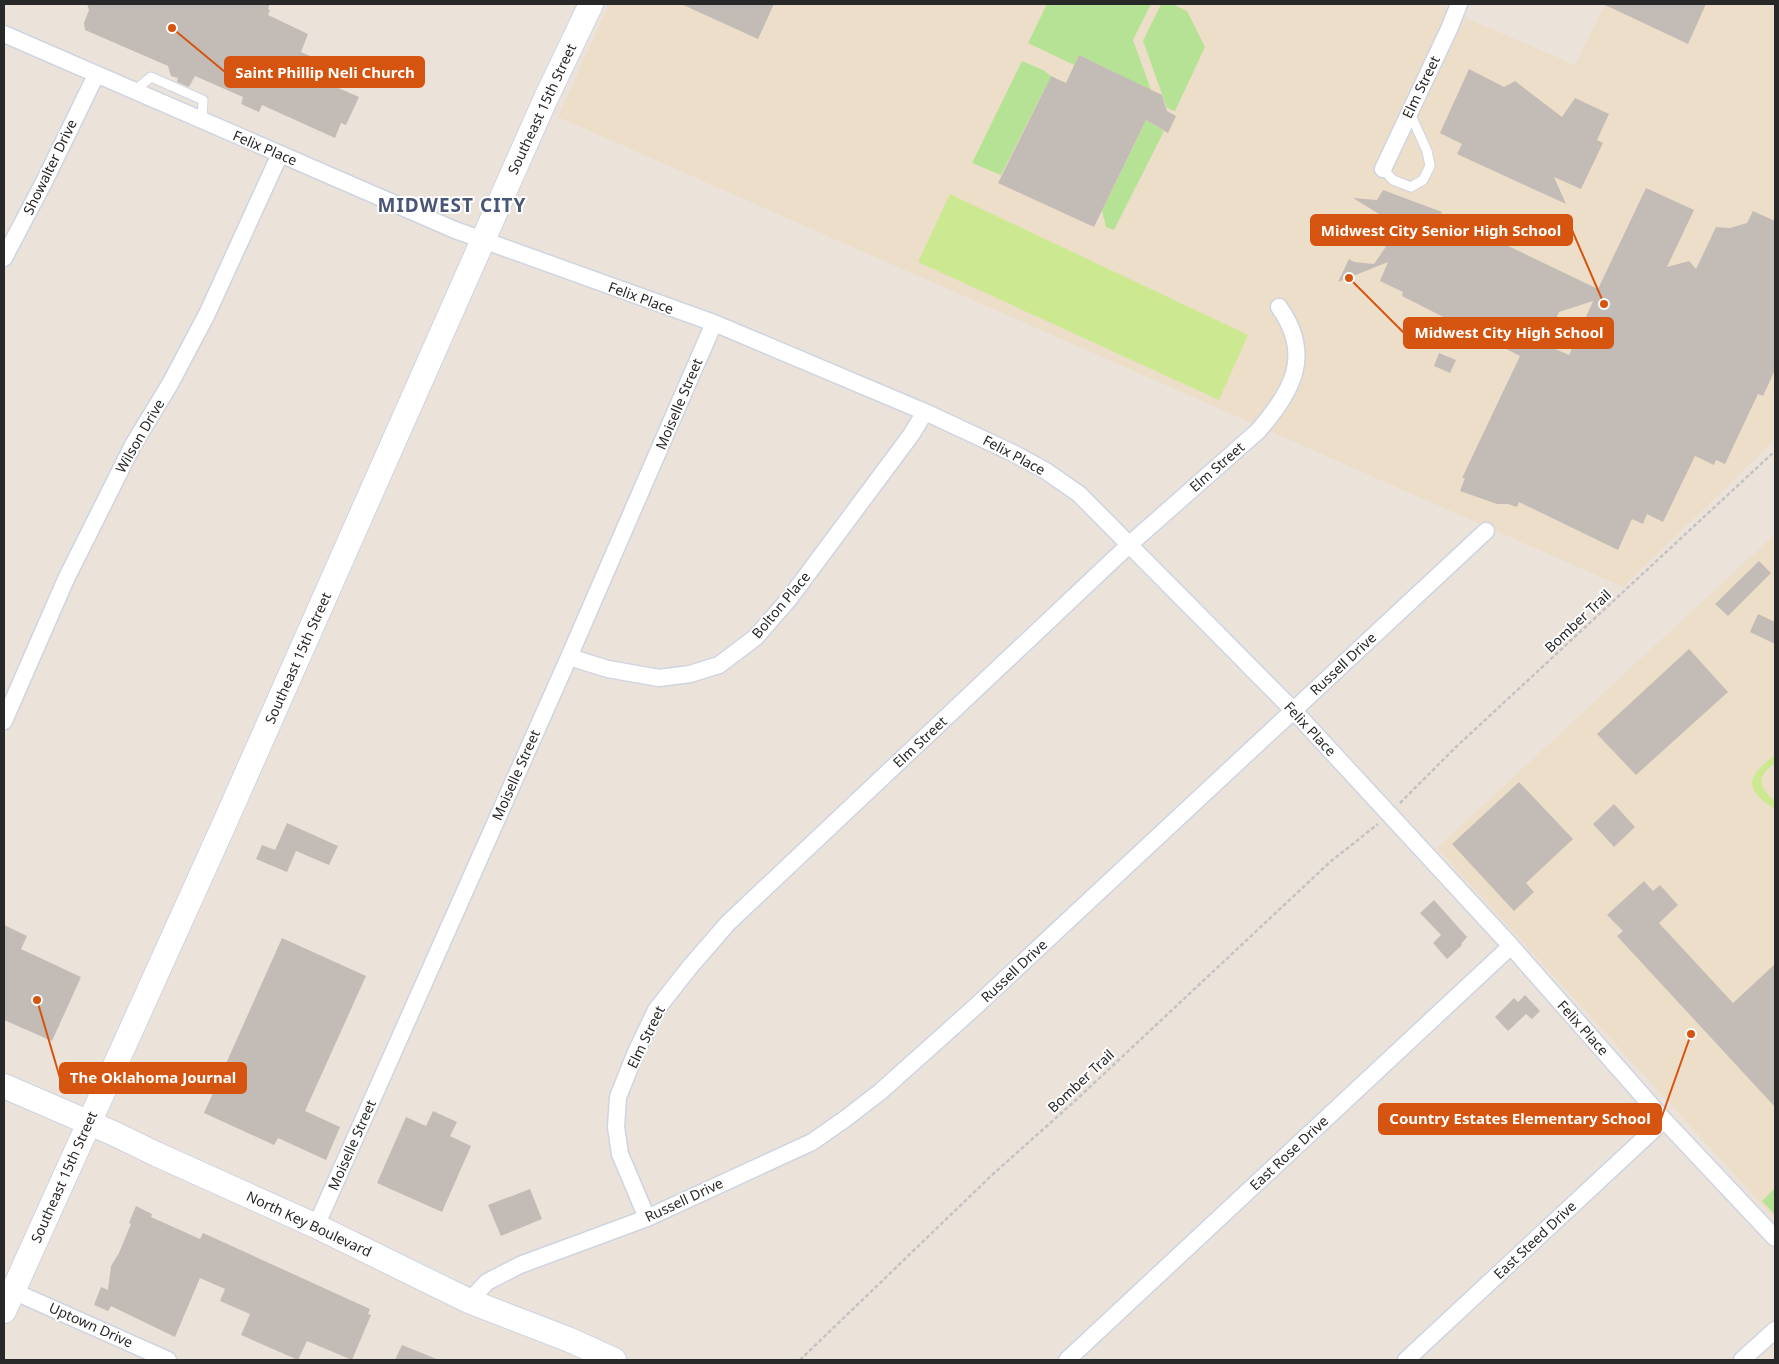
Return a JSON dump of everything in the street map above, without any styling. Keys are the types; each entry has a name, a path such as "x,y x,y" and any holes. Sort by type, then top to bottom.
{"main road":[{"name":"Southeast 15th Street","path":"8,1301 222,829 482,240 591,4"},
{"name":"North Key Boulevard","path":"4,1086 88,1124 115,1134 316,1226 469,1301 570,1340 614,1360"}],"street":[{"name":"Elm Street","path":"1383,169 1459,4"},
{"name":"Felix Place","path":"4,34 416,213 482,240 714,324 925,412 1015,454 1046,471 1079,494 1294,711 1511,946 1664,1120 1775,1238"},
{"name":"Showalter Drive","path":"4,258 45,180 96,75"},
{"name":"Wilson Drive","path":"4,721 66,579 133,445 170,384 207,314 280,154"},
{"name":"Elm Street","path":"647,1218 620,1154 616,1127 618,1096 656,1010 688,968 728,923 1130,544 1247,441 1275,412 1287,392 1296,363 1297,350 1289,322 1279,307"},
{"name":"Moiselle Street","path":"316,1226 569,657 714,324"},
{"name":"Bolton Place","path":"569,657 608,669 659,678 690,674 719,665 756,637 789,599 911,435 925,412"},
{"name":"Russell Drive","path":"469,1301 487,1282 520,1265 647,1218 812,1142 845,1120 880,1092 974,1007 1486,531"},
{"name":"East Rose Drive","path":"1067,1360 1511,946"},
{"name":"East Steed Drive","path":"1406,1360 1664,1120"},
{"name":"Uptown Drive","path":"8,1301 168,1360"},
{"path":"1742,1360 1775,1330"}],"lane":[{"path":"1383,169 1393,180 1411,187 1423,180 1430,166 1427,151 1409,111"}],"path":[{"name":"Bomber Trail","path":"1395,808 1456,747 1775,452"},
{"name":"Bomber Trail","path":"800,1360 992,1175 1138,1043 1330,862 1380,822"}],"shaded area":[{"path":"609,4 1434,4 1575,65 1605,4 1775,4 1775,440 1623,587 558,117"},
{"path":"1775,534 1775,1219 1437,848"}],"green space":[{"path":"1047,4 1151,4 1133,40 1151,90 1079,55 1074,65 1028,43"},
{"path":"1161,4 1172,4 1187,11 1205,47 1175,111 1167,108 1143,41"},
{"path":"1022,61 1043,70 1051,76 1001,175 972,163"},
{"path":"1146,120 1164,131 1114,230 1106,227 1102,211"},
{"path":"950,194 1248,335 1219,400 918,262"},
{"path":"1775,755 1775,763 1762,777 1762,782 1765,791 1775,801 1775,809 1757,795 1753,789 1752,782 1759,769"},
{"path":"1775,1188 1775,1215 1762,1201"}],"building":[{"path":"87,4 270,4 268,15 308,34 301,52 310,56 302,72 359,97 346,125 341,123 335,138 262,105 259,112 241,104 243,97 195,76 189,87 177,82 178,78 171,76 168,66 85,30 84,23 89,10"},
{"path":"681,4 774,4 758,39"},
{"path":"1603,4 1706,4 1688,44"},
{"path":"1079,55 1162,95 1167,111 1176,116 1168,133 1146,120 1094,227 998,183 1051,76 1066,83"},
{"path":"1469,69 1504,87 1515,81 1562,117 1575,98 1609,114 1597,140 1603,143 1581,189 1554,177 1566,204 1457,154 1462,144 1440,133"},
{"path":"1646,188 1694,210 1667,267 1689,261 1696,269 1716,227 1730,228 1747,223 1753,211 1775,221 1775,370 1763,396 1758,394 1725,464 1716,460 1714,465 1695,456 1663,522 1647,514 1643,524 1632,519 1618,550 1519,502 1517,507 1508,504 1497,504 1460,491 1465,478 1462,478 1520,356 1402,296 1403,292 1380,281 1388,262 1338,282 1349,259 1354,262 1374,264 1388,240 1388,229 1379,214 1353,198 1377,200 1383,190 1442,212 1441,214 1598,289","holes":["1593,301 1569,355 1544,344 1559,312"]},
{"path":"1439,353 1456,360 1450,373 1434,366"},
{"path":"1759,561 1771,573 1728,616 1715,604"},
{"path":"1758,614 1775,622 1775,644 1750,632"},
{"path":"1689,649 1728,692 1636,775 1597,734"},
{"path":"1519,782 1573,839 1526,883 1534,892 1514,911 1452,844"},
{"path":"1614,804 1635,827 1614,847 1593,824"},
{"path":"287,823 338,846 329,865 296,851 287,872 256,859 262,845 275,850"},
{"path":"1644,881 1653,891 1660,885 1678,905 1659,923 1733,1003 1775,964 1775,1107 1617,936 1623,931 1607,915"},
{"path":"1434,900 1467,937 1462,945 1447,959 1433,943 1441,935 1420,913"},
{"path":"4,925 27,936 21,949 81,977 52,1041 4,1020"},
{"path":"282,938 366,976 305,1111 340,1127 326,1160 278,1138 274,1145 204,1113"},
{"path":"1525,995 1540,1011 1532,1019 1526,1014 1508,1031 1495,1017 1514,998 1518,1002"},
{"path":"433,1111 457,1122 450,1136 471,1146 442,1212 377,1183 406,1117 426,1126"},
{"path":"530,1189 542,1219 501,1236 488,1205"},
{"path":"136,1206 152,1214 151,1217 200,1239 203,1233 370,1309 368,1314 371,1315 352,1360 307,1341 298,1360 241,1335 250,1314 220,1301 225,1289 200,1278 175,1337 111,1306 108,1311 94,1305 101,1287 108,1290 111,1266 119,1253"},
{"path":"402,1345 439,1360 395,1360"}],"place":[{"name":"Saint Phillip Neli Church","path":"172,28"},
{"name":"Midwest City High School","path":"1349,278"},
{"name":"Midwest City Senior High School","path":"1604,304"},
{"name":"The Oklahoma Journal","path":"37,1000"},
{"name":"Country Estates Elementary School","path":"1691,1034"}],"district":[{"name":"MIDWEST CITY","path":"452,205"}]}
